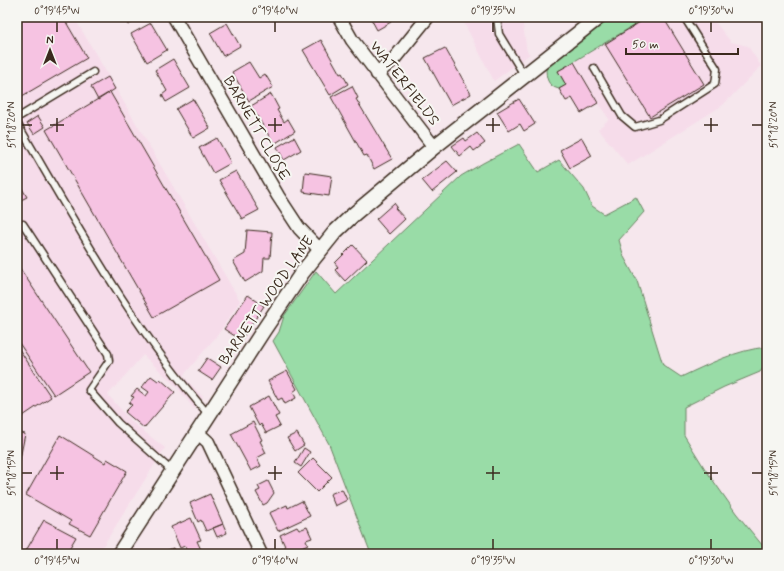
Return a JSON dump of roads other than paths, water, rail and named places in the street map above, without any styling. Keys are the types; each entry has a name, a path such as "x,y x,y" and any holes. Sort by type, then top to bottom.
{"street":[{"name":"BARNETT CLOSE","path":"174,17 278,196 299,228 320,250"},
{"name":"WATERFIELDS","path":"339,17 352,40 434,147"},
{"path":"377,74 394,59 428,17"},
{"name":"BARNETT WOOD LANE","path":"118,554 208,414 302,273 320,250 354,214 434,147 599,17"},
{"path":"197,432 208,442 261,554"}],"lane":[{"path":"497,17 499,34 524,75"},
{"path":"594,68 622,116 635,127 659,120 715,84 717,69 684,17"},
{"path":"17,118 93,72"},
{"path":"17,123 114,287 145,335 208,414"},
{"path":"23,224 108,354 109,361 89,390 82,393"},
{"path":"89,390 118,423 172,470"}]}
